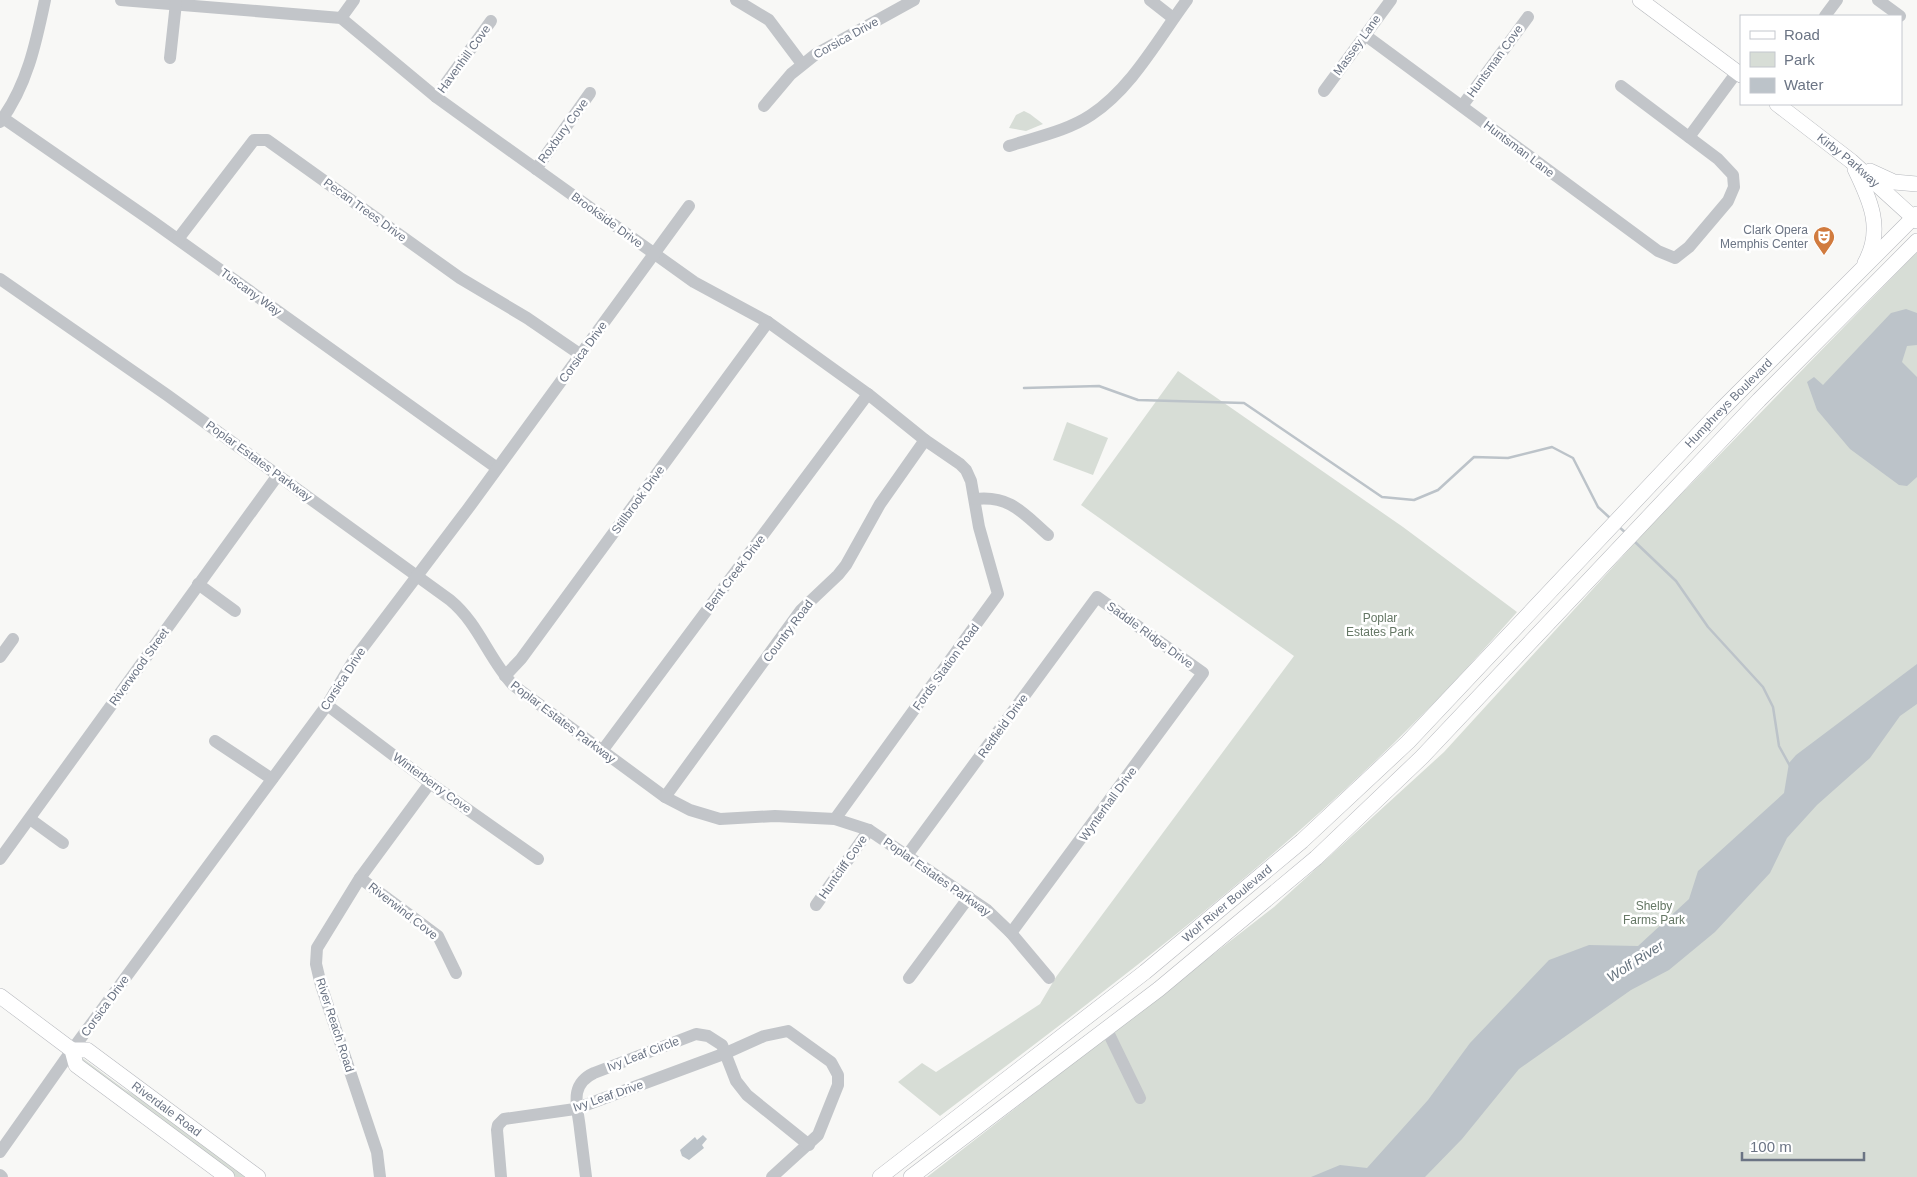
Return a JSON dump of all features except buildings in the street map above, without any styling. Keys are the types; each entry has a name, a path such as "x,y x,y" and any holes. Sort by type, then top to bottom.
{"main road":[{"path":"1640,0 1739,74"},
{"name":"Kirby Parkway","path":"1778,105 1850,161 1916,217"},
{"path":"1850,161 1894,182 1917,184"},
{"path":"1850,161 1870,201 1874,218 1874,235 1870,252 1857,274"},
{"name":"Humphreys Boulevard","path":"1546,596 1721,410 1916,217"},
{"name":"Humphreys Boulevard","path":"1560,610 1759,400 1917,241"},
{"name":"Wolf River Boulevard","path":"880,1177 1145,972 1302,841 1408,742 1546,596"},
{"name":"Wolf River Boulevard","path":"912,1177 1160,989 1316,858 1422,757 1560,610"},
{"name":"Riverdale Road","path":"0,996 72,1050 88,1050 258,1177"},
{"name":"Riverdale Road","path":"72,1050 76,1066 227,1177"}],"street":[{"path":"1,120 23,82 34,54 45,0"},
{"path":"122,0 341,18 354,0"},
{"path":"736,0 769,20 802,64"},
{"name":"Corsica Drive","path":"764,106 783,82 802,64 830,46 914,0"},
{"path":"1150,0 1173,18"},
{"path":"1009,146 1074,124 1103,107 1125,84 1187,0"},
{"name":"Massey Lane","path":"1324,91 1391,0"},
{"path":"1826,15 1837,0"},
{"path":"1878,0 1898,15"},
{"path":"170,58 176,3"},
{"name":"Huntsman Cove","path":"1462,106 1528,17"},
{"name":"Brookside Drive","path":"341,18 436,97 654,254 702,287 768,322 868,394 966,470 975,499"},
{"name":"Havenhill Cove","path":"436,97 491,21"},
{"name":"Huntsman Lane","path":"1365,35 1658,251 1675,258 1689,247 1728,201 1734,187 1730,170 1689,137"},
{"path":"1621,86 1689,137 1739,74"},
{"name":"Roxbury Cove","path":"536,169 590,93"},
{"name":"Tuscany Way","path":"1,120 178,240 497,468"},
{"name":"Pecan Trees Drive","path":"178,240 254,140 267,140 472,286 527,318 581,354"},
{"name":"Corsica Drive","path":"0,1152 72,1050 327,706 354,658 497,468 689,206"},
{"name":"Poplar Estates Parkway","path":"0,279 278,475 456,604 470,618 505,676 519,690 665,797 690,810 720,819 775,816 835,819 869,830 908,854 987,910 1011,933 1048,978"},
{"name":"Stillbrook Drive","path":"505,676 526,653 768,322"},
{"name":"Bent Creek Drive","path":"602,751 868,394"},
{"name":"Country Road","path":"665,797 800,610 834,580 846,565 880,504 925,440"},
{"name":"Riverwood Street","path":"0,859 278,475"},
{"path":"975,499 993,498 1005,501 1048,535"},
{"name":"Fords Station Road","path":"835,819 998,594 980,527 975,499"},
{"path":"198,584 235,611"},
{"name":"Saddle Ridge Drive","path":"1097,597 1203,673"},
{"name":"Redfield Drive","path":"908,854 1097,597"},
{"path":"0,657 13,639"},
{"name":"Wynterhall Drive","path":"1011,933 1032,908 1203,673"},
{"name":"Winterberry Cove","path":"327,706 430,783 538,859"},
{"path":"215,741 272,779"},
{"name":"River Reach Road","path":"380,1177 376,1152 316,964 317,948 360,878 430,783"},
{"path":"30,819 63,843"},
{"name":"Huntcliff Cove","path":"816,905 869,830"},
{"name":"Riverwind Cove","path":"360,878 438,936 456,973"},
{"path":"909,978 969,897"},
{"path":"1107,1030 1140,1098"},
{"name":"Ivy Leaf Drive","path":"501,1177 497,1130 500,1121 509,1117 575,1109 726,1053 764,1036 788,1031 824,1056 836,1070 838,1085 834,1097 818,1135 809,1145"},
{"name":"Ivy Leaf Circle","path":"575,1109 578,1089 588,1076 689,1036 696,1034 714,1038 722,1045 726,1053"},
{"path":"726,1053 736,1081 747,1096 809,1145 772,1177"},
{"path":"575,1109 579,1119 586,1177"}],"green space":[{"path":"1024,111 1043,124 1026,131 1009,128 1016,115"},
{"name":"Shelby Farms Park","path":"1917,252 1917,1177 927,1177 1274,907 1444,752 1654,522"},
{"name":"Poplar Estates Park","path":"1178,371 1403,527 1517,612 1428,709 1360,776 1303,828 1185,927 940,1116 898,1082 922,1063 936,1072 1040,1004 1056,977 1294,656 1081,505"},
{"path":"1067,422 1108,438 1093,475 1053,460"},
{"path":"81,1057 124,1089 151,1104 250,1177 235,1177 80,1063"}],"water":[{"path":"1906,309 1917,313 1917,345 1907,346 1902,362 1917,377 1917,477 1907,486 1899,485 1850,449 1817,410 1807,382 1814,377 1823,385 1891,313"},
{"name":"Wolf River","path":"1917,664 1917,704 1900,716 1870,758 1817,805 1787,838 1770,873 1715,932 1669,970 1631,990 1519,1069 1462,1139 1425,1177 1311,1177 1340,1165 1367,1168 1428,1100 1470,1043 1549,960 1589,945 1638,946 1689,899 1698,871 1784,793 1789,763 1796,755"},
{"path":"703,1135 707,1139 702,1145 704,1148 689,1160 682,1156 680,1150 695,1137 697,1140"}],"waterway":[{"path":"1024,388 1099,386 1138,400 1244,403 1382,497 1414,500 1438,490 1474,457 1508,458 1552,447 1573,458 1598,507 1610,518"},
{"path":"1618,526 1627,534"},
{"path":"1634,541 1676,581 1708,627 1763,687 1773,707 1779,746 1790,766"}],"place":[{"name":"Clark Opera Memphis Center","path":"1824,256"}]}
